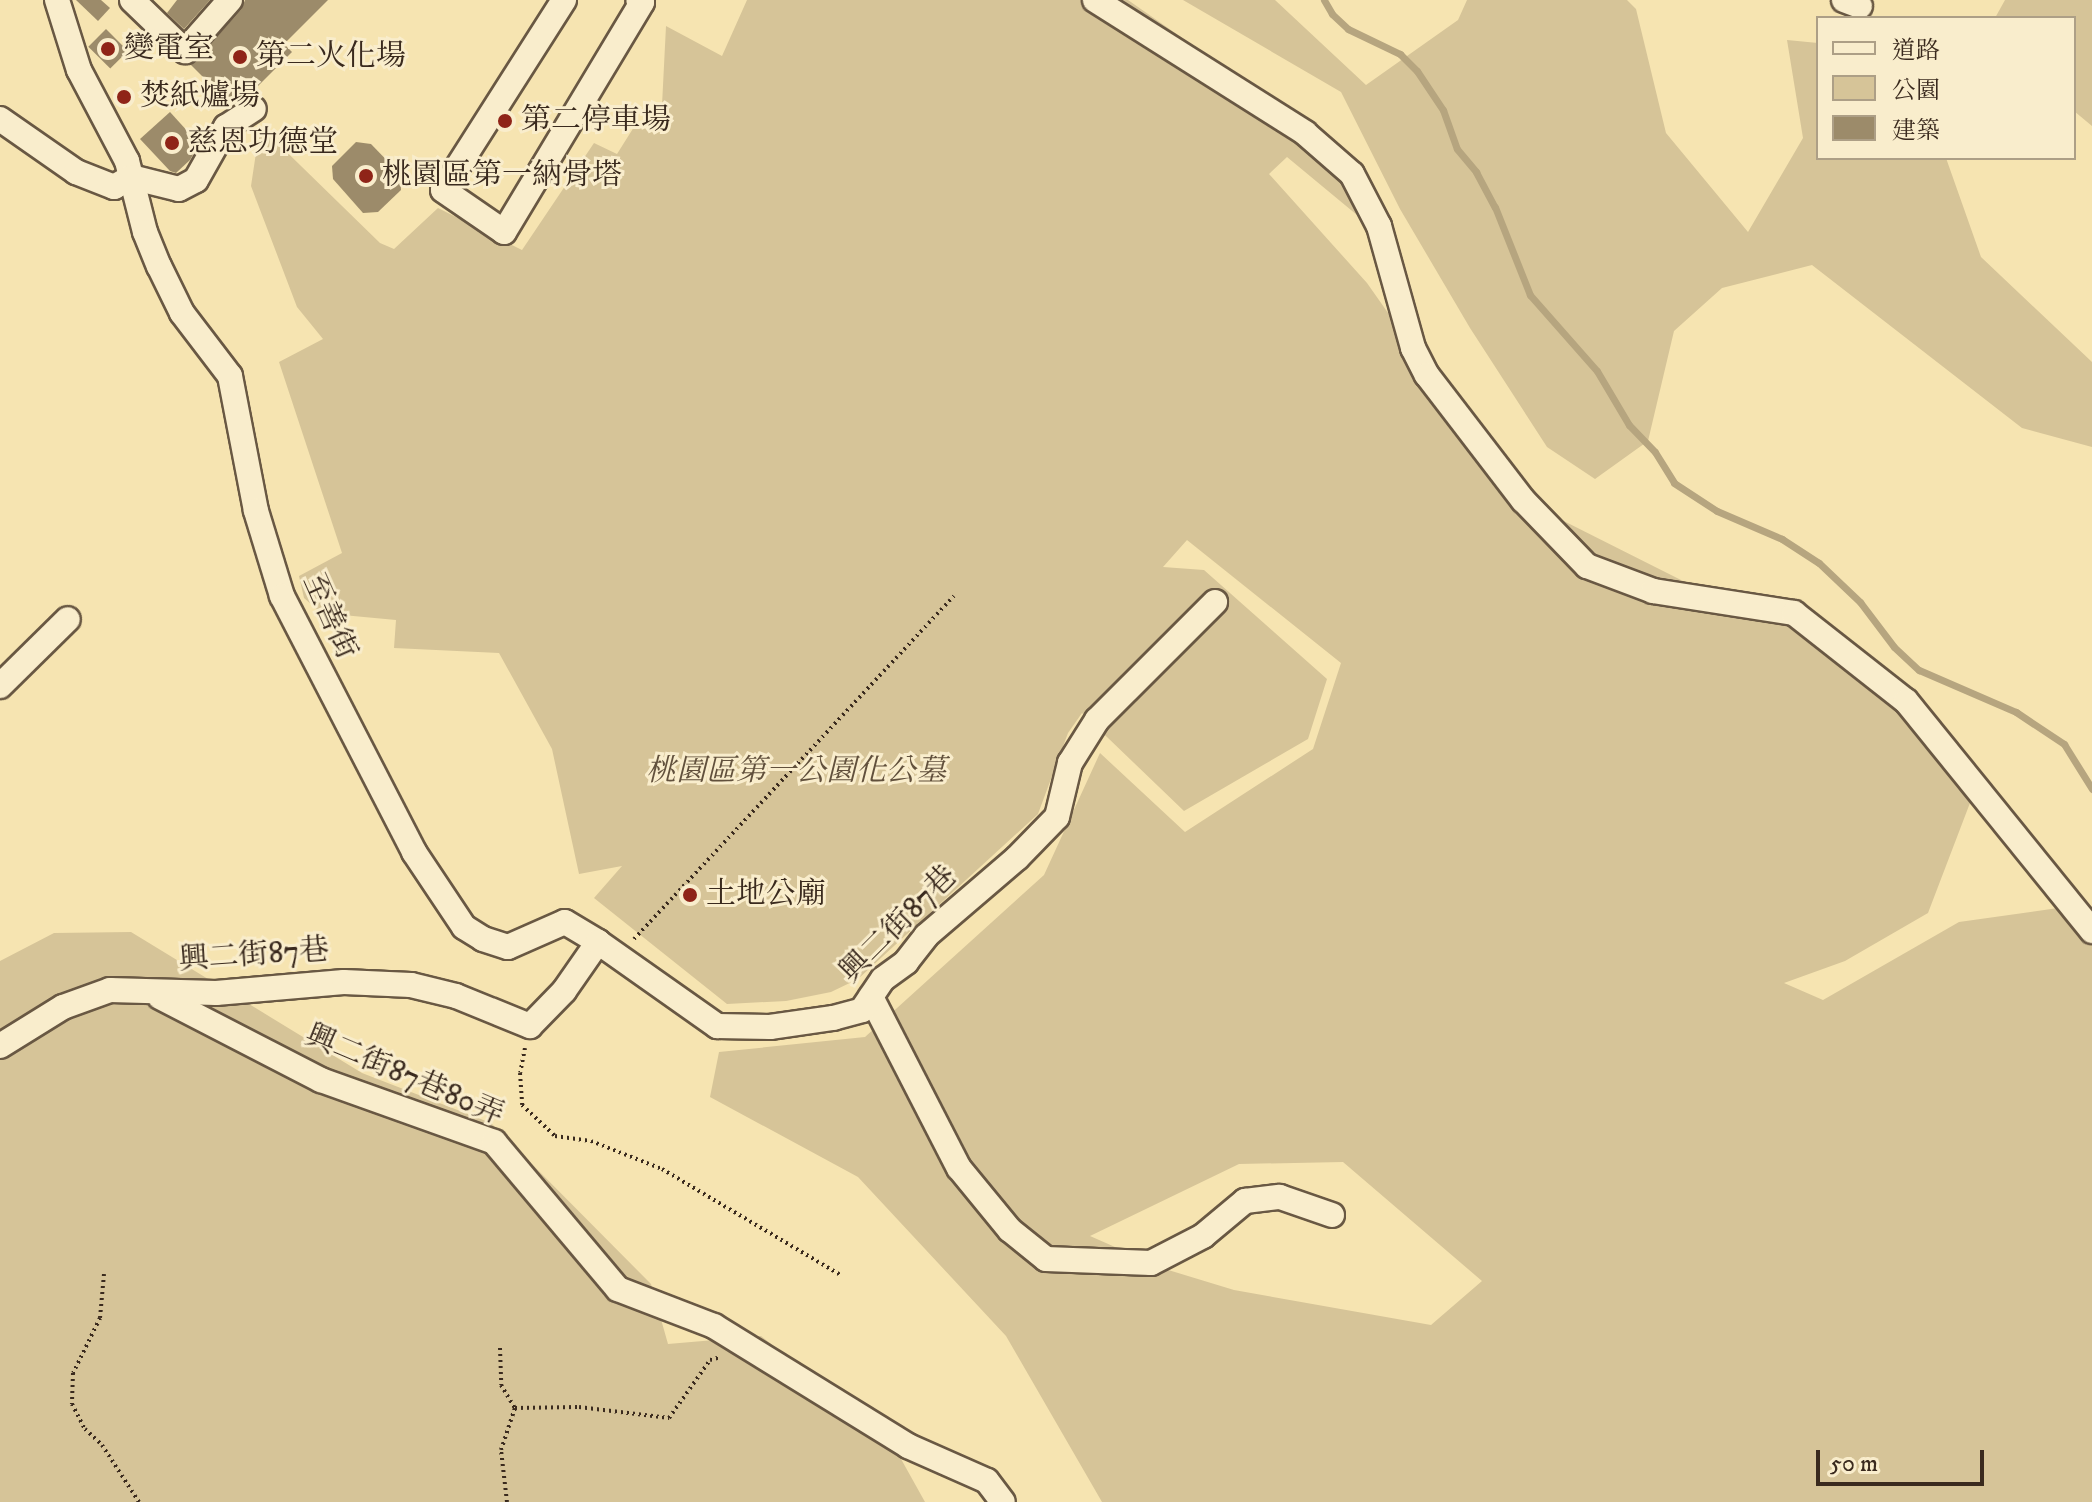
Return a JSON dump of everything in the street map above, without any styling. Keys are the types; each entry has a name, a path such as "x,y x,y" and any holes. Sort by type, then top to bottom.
{"street":[{"name":"至善街","path":"57,0 79,70 127,161 145,232 182,313 230,376 256,511 282,596 414,852 464,927 483,939 508,947 565,922 608,949"},
{"path":"132,0 185,51 230,0"},
{"path":"564,0 443,190 504,232 642,2 638,0"},
{"path":"1095,0 1305,133 1352,174 1379,226 1413,348 1427,375 1523,500 1587,566 1653,591 1794,613 1906,701 2092,931"},
{"path":"0,119 76,172 114,187 131,177 179,189 196,180 226,127 254,109"},
{"name":"興二街87巷","path":"608,949 717,1026 770,1027 833,1018 862,1010 883,979 906,962 926,936 1017,858 1057,817 1070,763 1097,720 1215,602"},
{"path":"0,686 68,619"},
{"path":"530,1026 608,949"},
{"name":"興二街87巷","path":"0,1046 63,1007 110,990 155,994 216,993 344,982 411,985 456,996 530,1026"},
{"name":"興二街87巷80弄","path":"155,994 321,1080 494,1142 618,1289 714,1326 908,1446 987,1481 1003,1502"},
{"path":"871,997 959,1168 1010,1230 1046,1259 1151,1263 1203,1236 1245,1201 1280,1197 1332,1215"}],"path":[{"path":"608,949 954,596"},
{"path":"530,1026 520,1073 522,1105 555,1136 591,1141 662,1169 842,1276"},
{"path":"104,1274 100,1318 73,1373 72,1404 85,1429 102,1445 139,1502"},
{"path":"500,1348 501,1385 515,1408 501,1450 507,1502"},
{"path":"515,1408 579,1407 669,1418 710,1360 750,1348"}],"green space":[{"name":"桃園區第一公園化公墓","path":"747,0 1128,0 1338,147 1357,215 1287,157 1269,174 1367,283 1518,498 1683,581 1833,635 1978,782 1928,913 1845,961 1784,983 1823,1000 1959,922 2058,908 2092,932 2092,1502 1102,1502 1006,1336 858,1177 710,1097 719,1052 865,1037 1044,875 1100,753 1185,832 1313,749 1341,663 1187,540 1163,567 1204,570 1327,679 1308,739 1184,811 1082,713 1068,733 1038,814 858,979 831,992 786,1001 727,1004 594,898 622,866 579,874 552,749 499,653 394,648 396,620 321,613 304,598 299,576 342,553 279,362 323,339 297,307 251,186 260,126 380,243 394,249 438,208 522,250 594,143 617,154 634,127 654,115 662,105 666,26 722,56","holes":["1343,1162 1482,1281 1431,1325 1234,1290 1165,1269 1090,1236 1239,1164"]},
{"path":"1183,0 1275,0 1366,85 1458,20 1467,0 1627,0 1636,9 1666,133 1748,232 1803,138 1787,40 1816,43 1816,160 1947,160 1981,257 2092,362 2092,447 2022,428 1812,265 1722,288 1674,331 1648,441 1595,479 1547,447 1470,328 1400,209 1341,92"},
{"path":"2005,0 2092,0 2092,126 2076,113 2076,16 1996,16"},
{"path":"131,932 362,1073 491,1123 651,1284 668,1344 761,1336 891,1441 925,1502 0,1502 0,961 54,933"}],"building":[{"path":"76,0 101,0 110,8 98,21"},
{"path":"177,0 210,0 184,29 167,13"},
{"name":"第二火化場","path":"245,0 328,0 284,44 292,52 249,95 232,106 191,65 241,10"},
{"name":"變電室","path":"106,29 128,51 110,69 88,47"},
{"name":"慈恩功德堂","path":"170,112 199,144 190,160 176,173 170,171 140,139"},
{"name":"桃園區第一納骨塔","path":"356,142 371,144 400,174 401,190 378,212 363,213 333,179 332,166"}],"waterway":[{"path":"1324,0 1332,14 1348,29 1400,54 1417,71 1443,110 1457,149 1476,172 1495,207 1530,295 1597,371 1629,425 1655,452 1674,483 1717,511 1782,539 1819,563 1860,602 1894,647 1919,670 2016,712 2064,744 2092,789"}],"place":[{"name":"變電室","path":"108,49"},
{"name":"第二火化場","path":"240,57"},
{"name":"焚紙爐場","path":"124,97"},
{"name":"第二停車場","path":"505,121"},
{"name":"慈恩功德堂","path":"172,143"},
{"name":"桃園區第一納骨塔","path":"366,176"},
{"name":"土地公廟","path":"690,895"}]}
